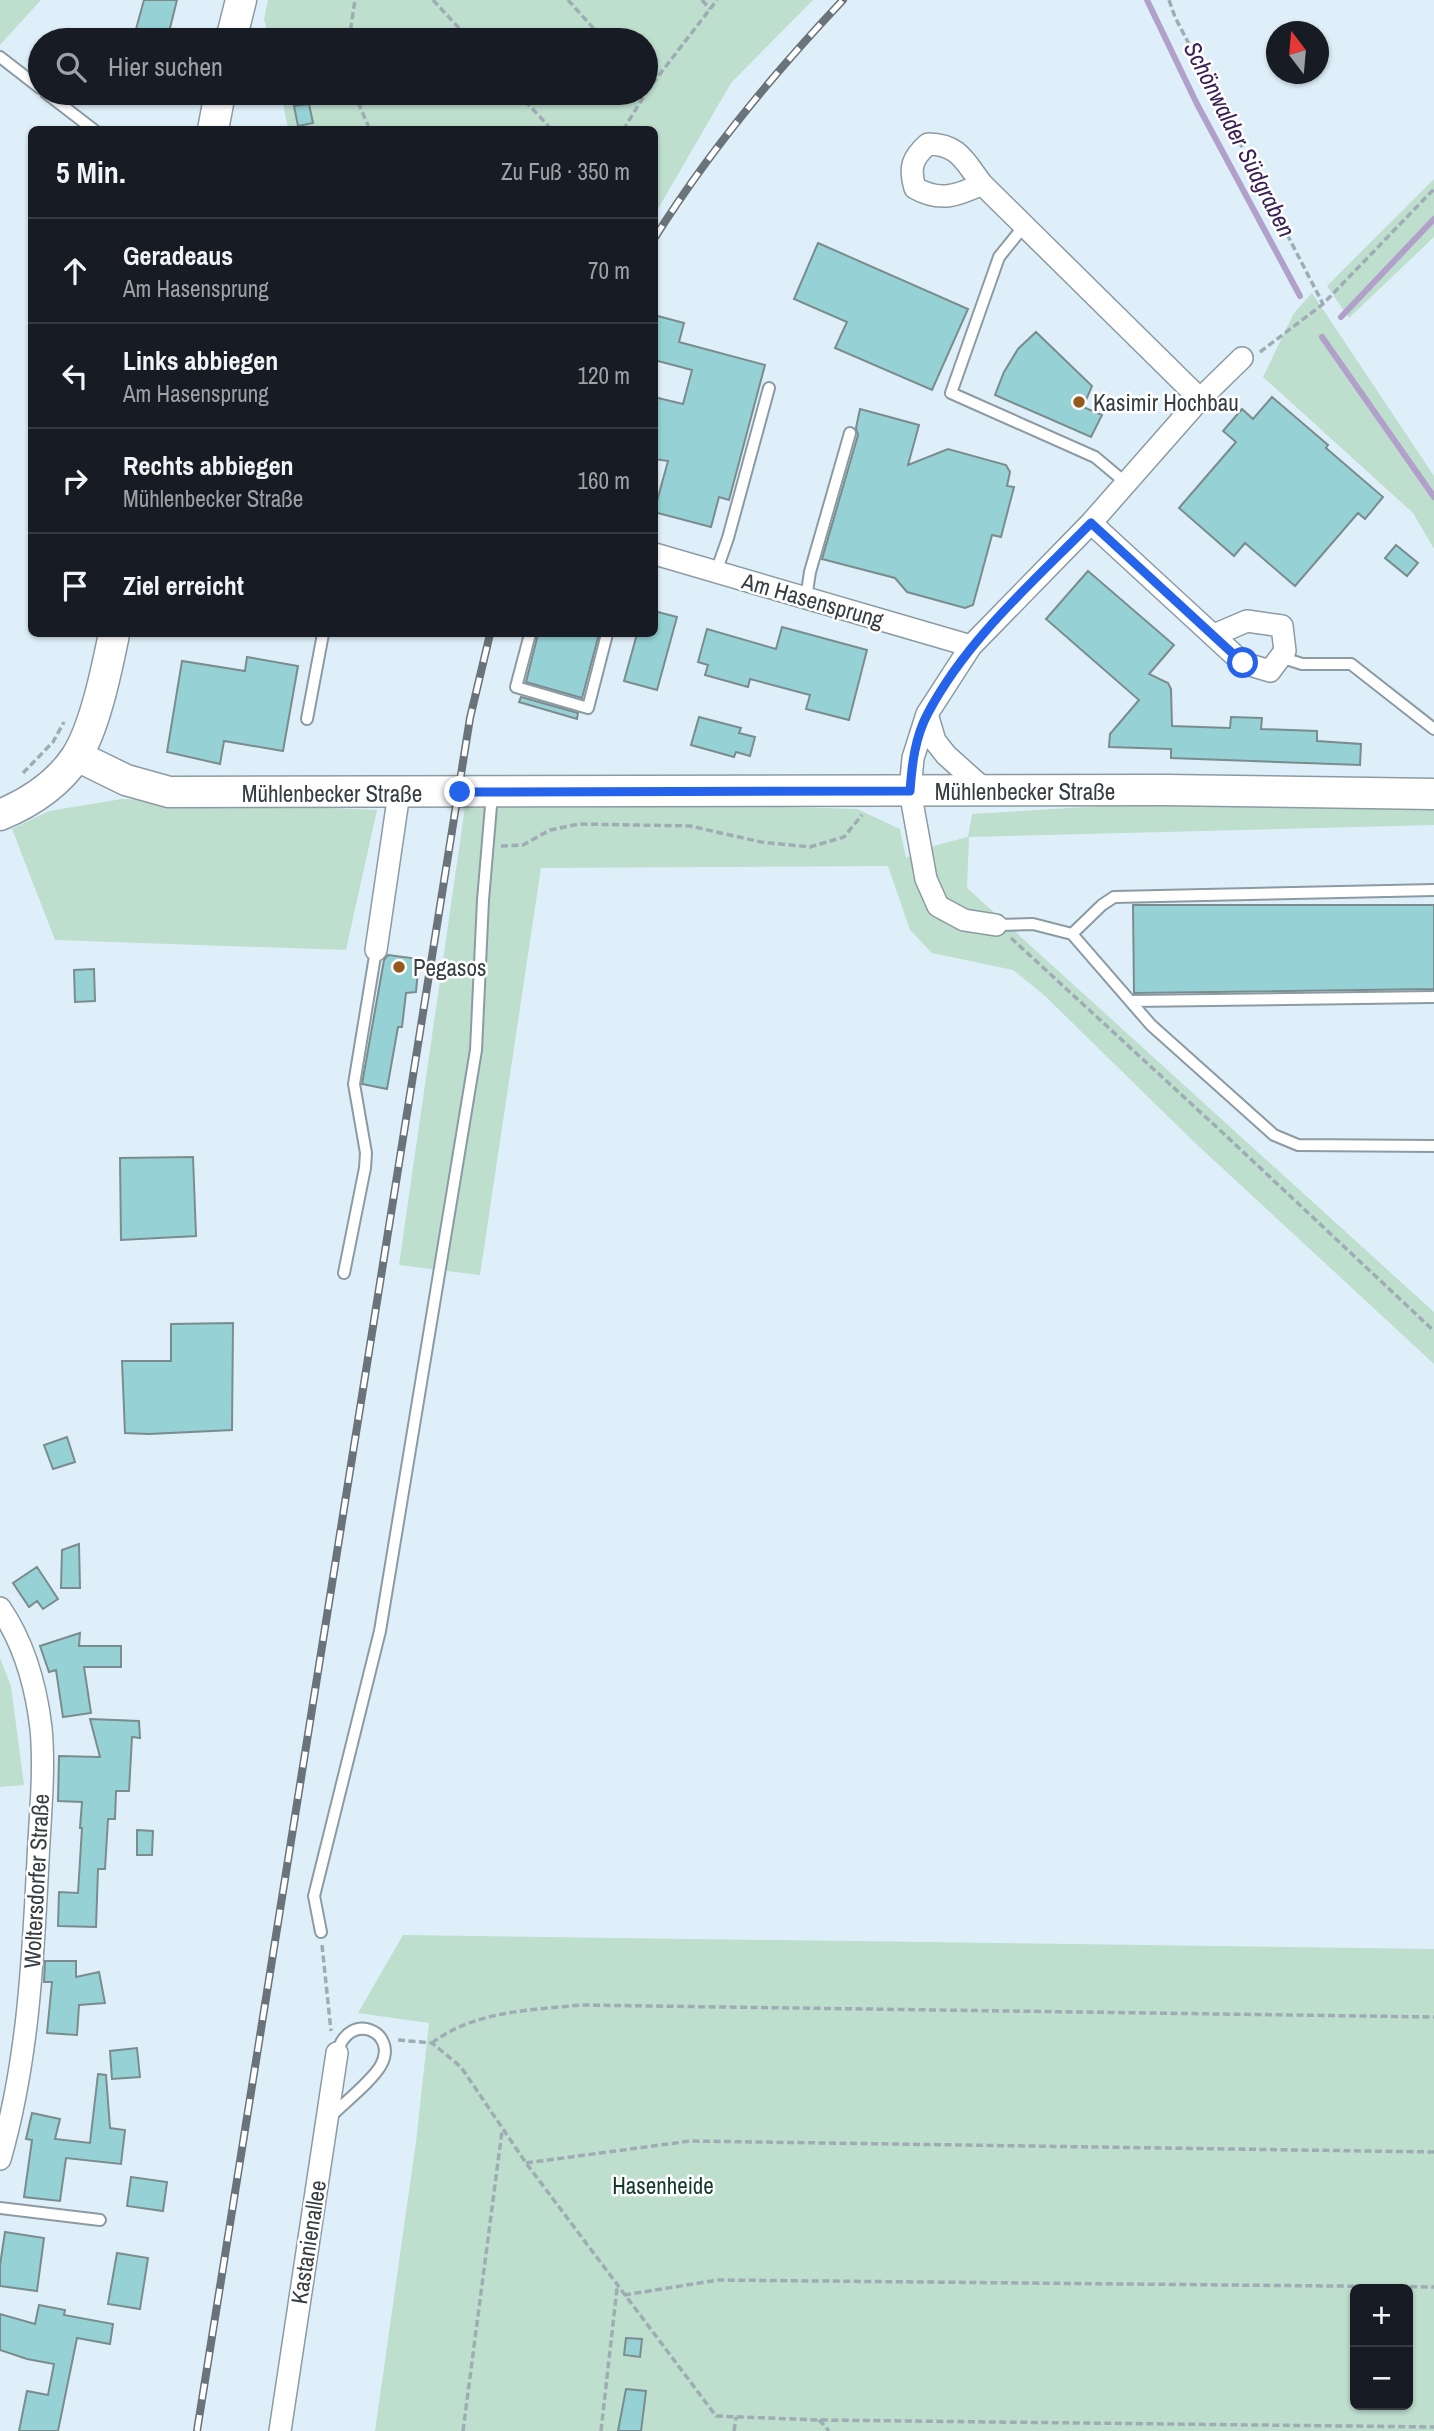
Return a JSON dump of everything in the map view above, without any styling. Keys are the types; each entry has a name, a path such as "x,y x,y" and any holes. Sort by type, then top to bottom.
{"main road":[{"path":"234,28 241,0"},
{"path":"214,126 218,105"},
{"path":"0,815 37,795 64,772 77,756 91,723 113,637"},
{"name":"Mühlenbecker Straße","path":"77,756 126,780 169,793 985,790 1434,794"}],"street":[{"path":"982,184 1200,399"},
{"path":"996,925 964,920 939,906 926,879 910,791 913,758 927,714 971,646 1091,523 1200,399 1242,358"},
{"path":"1091,523 1243,663 1270,670 1285,651 1282,626 1247,621 1214,635"},
{"name":"Am Hasensprung","path":"658,555 971,646"},
{"path":"927,714 935,741 946,755 985,790"},
{"path":"376,950 398,793"},
{"name":"Woltersdorfer Straße","path":"0,1608 19,1642 31,1675 41,1728 43,1765 34,1940 25,2037 0,2159"},
{"name":"Kastanienallee","path":"280,2431 337,2053"}],"lane":[{"path":"0,57 28,79"},
{"path":"62,105 89,126"},
{"path":"1024,226 999,257 951,393 1095,457 1126,483"},
{"path":"716,572 769,388"},
{"path":"806,598 810,572 850,433"},
{"path":"307,719 322,637"},
{"path":"529,637 516,687 588,708 606,637"},
{"path":"1280,657 1302,664 1350,664 1434,729"},
{"path":"321,1932 314,1896 380,1631 476,1050 483,900 492,793"},
{"path":"1072,934 1114,897 1434,890"},
{"path":"996,925 1033,924 1072,934 1151,1025 1274,1135 1298,1145 1434,1146"},
{"path":"344,1273 365,1168 366,1153 354,1084 376,950"},
{"path":"1131,1001 1434,997"},
{"path":"328,2119 378,2070 385,2052 377,2033 358,2029 348,2033 340,2042 337,2053"},
{"path":"0,2208 100,2220"}],"path":[{"path":"351,28 355,0"},
{"path":"433,0 459,28"},
{"path":"568,0 593,28"},
{"path":"702,0 710,9"},
{"path":"658,75 717,0"},
{"path":"1169,0 1175,17 1322,304"},
{"path":"359,105 368,126"},
{"path":"529,105 548,126"},
{"path":"624,126 637,105"},
{"path":"1242,358 1262,352 1322,304 1434,189"},
{"path":"21,774 31,767 53,742 66,718"},
{"path":"489,847 523,845 550,830 579,824 690,826 761,842 810,847 844,837 857,823 872,790"},
{"path":"996,925 1434,1331"},
{"path":"321,1932 329,2026 337,2053"},
{"path":"432,2043 449,2031 476,2020 529,2010 581,2005 1434,2017"},
{"path":"407,2040 432,2043 461,2067 526,2163 716,2416 819,2420 1434,2427"},
{"path":"463,2431 502,2128"},
{"path":"526,2163 690,2141 1434,2152"},
{"path":"624,2295 718,2280 1434,2287"},
{"path":"601,2431 617,2286"},
{"path":"734,2431 736,2417"},
{"path":"819,2420 829,2431"}],"green space":[{"path":"0,0 41,0 0,45"},
{"path":"268,0 813,0 731,83 658,209 658,126 287,126 283,105 658,105 658,28 266,28 264,19"},
{"path":"1434,179 1434,237 1349,318 1327,286"},
{"path":"1312,293 1434,476 1434,549 1413,513 1263,377 1294,313"},
{"path":"122,799 377,810 346,950 55,940 12,829 49,811"},
{"path":"1187,801 1434,804 1434,825 969,837 967,888 1434,1312 1434,1364 1193,1141 1044,995 1013,970 932,953 910,930 888,866 541,868 480,1275 399,1265 465,807 521,803 657,803 857,809 900,829 906,858 933,846 968,837 972,814"},
{"path":"0,1658 11,1686 24,1785 0,1787"},
{"name":"Hasenheide","path":"403,1935 1434,1949 1434,2431 375,2431 416,2142 429,2023 358,2013"}],"building":[{"path":"144,0 177,0 170,28 136,28"},
{"path":"309,105 313,123 298,126 294,106"},
{"path":"818,243 968,309 932,390 835,348 847,322 794,299"},
{"path":"658,316 684,323 679,342 765,365 729,500 719,497 711,527 658,513 658,497 668,461 658,460 658,398 683,404 692,370 658,361"},
{"path":"1036,332 1092,386 1083,407 1102,415 1091,437 995,395 1004,372 1018,349"},
{"path":"1272,397 1383,497 1365,519 1358,513 1295,586 1245,543 1234,556 1179,508 1236,442 1223,431 1242,409 1253,419"},
{"path":"860,409 919,425 908,465 948,449 1006,465 1010,472 1007,486 1014,487 1001,537 992,535 973,605 965,608 907,592 895,578 822,559 858,435 856,428"},
{"path":"1396,545 1418,563 1407,576 1385,558"},
{"path":"1088,571 1174,645 1149,674 1168,683 1171,689 1172,726 1230,728 1231,717 1262,718 1261,729 1317,731 1317,741 1361,744 1360,765 1171,758 1171,749 1109,747 1110,734 1139,700 1046,619"},
{"path":"658,612 677,617 657,690 624,681 636,637 658,637"},
{"path":"782,627 867,650 849,720 806,709 810,695 750,679 748,687 705,675 708,665 698,662 707,629 776,649"},
{"path":"537,637 598,637 582,698 526,682"},
{"path":"247,657 298,666 283,751 224,741 220,764 167,752 182,661 245,671"},
{"path":"521,697 578,713 577,719 519,702"},
{"path":"699,717 741,728 739,733 755,737 750,756 736,752 734,757 691,745"},
{"path":"1133,905 1434,905 1434,989 1134,993"},
{"path":"388,955 419,959 416,992 406,993 402,1027 398,1027 387,1089 362,1084 384,960"},
{"path":"94,969 95,1001 75,1002 74,970"},
{"path":"193,1157 196,1236 121,1240 120,1158"},
{"path":"233,1323 232,1430 125,1433 122,1361 171,1361 171,1324"},
{"path":"67,1437 75,1462 53,1469 44,1445"},
{"path":"79,1544 80,1588 61,1588 62,1550"},
{"path":"37,1567 58,1599 43,1609 37,1601 29,1607 13,1583"},
{"path":"80,1633 79,1646 121,1646 121,1667 84,1667 91,1713 63,1717 56,1670 49,1672 40,1646"},
{"path":"90,1719 139,1721 140,1738 132,1737 129,1791 116,1791 115,1819 108,1819 105,1869 98,1869 96,1927 58,1926 59,1892 78,1893 82,1828 82,1802 58,1801 59,1756 100,1757"},
{"path":"137,1830 153,1831 152,1855 137,1855"},
{"path":"45,1961 76,1961 76,1977 99,1972 105,2003 79,2005 77,2035 47,2033 52,1982 44,1982"},
{"path":"137,2048 140,2077 112,2079 110,2051"},
{"path":"98,2074 106,2075 110,2128 125,2130 121,2164 66,2158 60,2201 24,2197 32,2140 26,2139 32,2113 60,2119 55,2139 90,2143"},
{"path":"131,2177 167,2182 163,2211 127,2206"},
{"path":"5,2232 44,2238 37,2291 0,2286"},
{"path":"117,2253 148,2258 140,2309 108,2304"},
{"path":"39,2305 65,2310 64,2315 113,2324 110,2344 77,2338 58,2431 19,2431 27,2391 48,2395 54,2364 0,2350 0,2314 35,2324"},
{"path":"626,2338 642,2339 640,2357 624,2355"},
{"path":"626,2389 646,2391 641,2431 618,2431"}],"waterway":[{"name":"Schönwalder Südgraben","path":"1147,0 1197,104 1300,296"},
{"path":"1341,317 1434,219"},
{"name":"Schönwalder Südgraben","path":"1322,337 1434,497"}],"railway":[{"path":"658,233 742,115 843,0"},
{"path":"197,2431 470,718 489,637"}],"place":[{"name":"Kasimir Hochbau","path":"1079,402"},
{"name":"Pegasos","path":"399,967"}],"route":[{"path":"460,792 910,791 915,748 927,714 971,646 1091,523 1243,663"}]}
